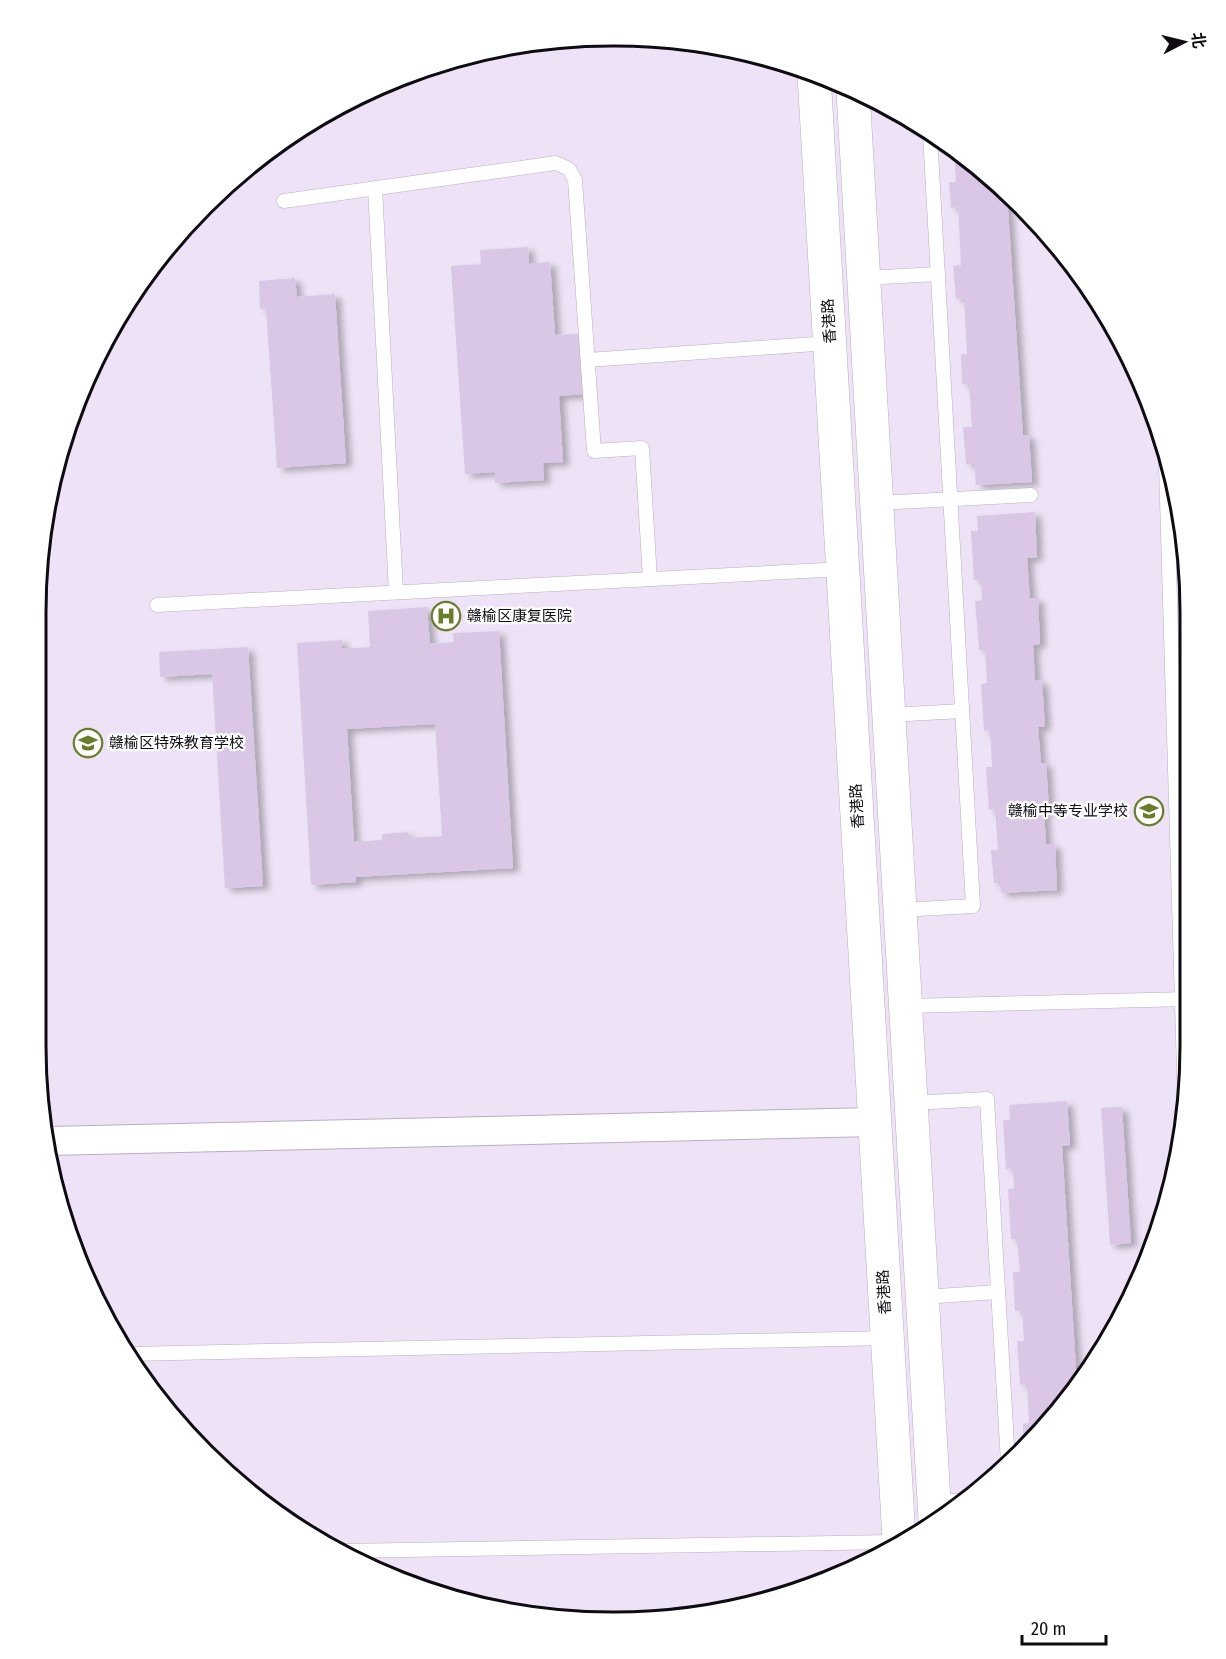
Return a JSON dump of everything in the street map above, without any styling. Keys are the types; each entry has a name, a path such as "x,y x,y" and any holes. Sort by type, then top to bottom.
{"main road":[{"name":"香港路","path":"815,84 899,1535"},
{"path":"854,100 934,1511"}],"street":[{"path":"54,1141 874,1122"}],"lane":[{"path":"900,910 973,906 931,144"},
{"path":"284,201 556,162 569,169 575,180 594,451 642,448 650,579"},
{"path":"375,188 396,592"},
{"path":"864,278 938,274"},
{"path":"588,360 830,344"},
{"path":"877,503 1030,495"},
{"path":"1172,523 1180,810"},
{"path":"157,605 843,568"},
{"path":"889,715 963,711"},
{"path":"906,1006 1180,999"},
{"path":"911,1103 987,1099 1007,1453"},
{"path":"922,1296 998,1292"},
{"path":"138,1354 887,1338"},
{"path":"356,1551 886,1542"}],"building":[{"path":"955,162 1008,206 1023,435 1029,435 1032,482 976,485 974,464 966,464 963,427 972,427 969,384 962,384 961,354 967,354 964,298 956,299 953,266 961,265 958,207 951,208 949,182 956,182"},
{"path":"528,247 529,264 550,262 555,335 579,334 583,394 559,396 563,462 543,463 544,480 495,483 495,472 465,474 451,266 481,264 480,250"},
{"path":"295,278 297,297 335,294 346,463 277,468 266,308 260,309 259,281"},
{"path":"1035,512 1037,557 1027,558 1030,598 1038,598 1040,644 1033,645 1035,681 1042,680 1045,727 1038,727 1041,763 1046,763 1049,809 1044,809 1046,844 1055,844 1057,890 1001,893 1000,883 994,883 991,850 998,850 995,809 989,810 986,767 992,767 990,730 984,731 981,684 987,683 985,650 979,650 975,601 982,600 981,580 974,580 971,531 978,531 977,516"},
{"path":"427,607 430,644 454,642 453,633 499,631 513,868 356,877 356,882 311,885 297,643 342,640 342,649 370,647 368,611","holes":["435,724 442,836 408,838 408,832 382,834 382,840 354,842 347,729"]},
{"path":"248,647 263,886 225,888 212,674 160,677 159,652"},
{"path":"1067,1101 1070,1145 1062,1146 1076,1372 1024,1437 1023,1424 1029,1423 1027,1384 1020,1385 1017,1341 1024,1341 1022,1310 1015,1311 1013,1272 1020,1272 1017,1239 1011,1239 1008,1189 1014,1189 1013,1168 1006,1169 1003,1120 1010,1120 1009,1105"},
{"path":"1122,1107 1131,1243 1110,1245 1101,1108"}],"place":[{"name":"赣榆区康复医院","path":"446,616"},
{"name":"赣榆区特殊教育学校","path":"88,743"},
{"name":"赣榆中等专业学校","path":"1149,811"}]}
